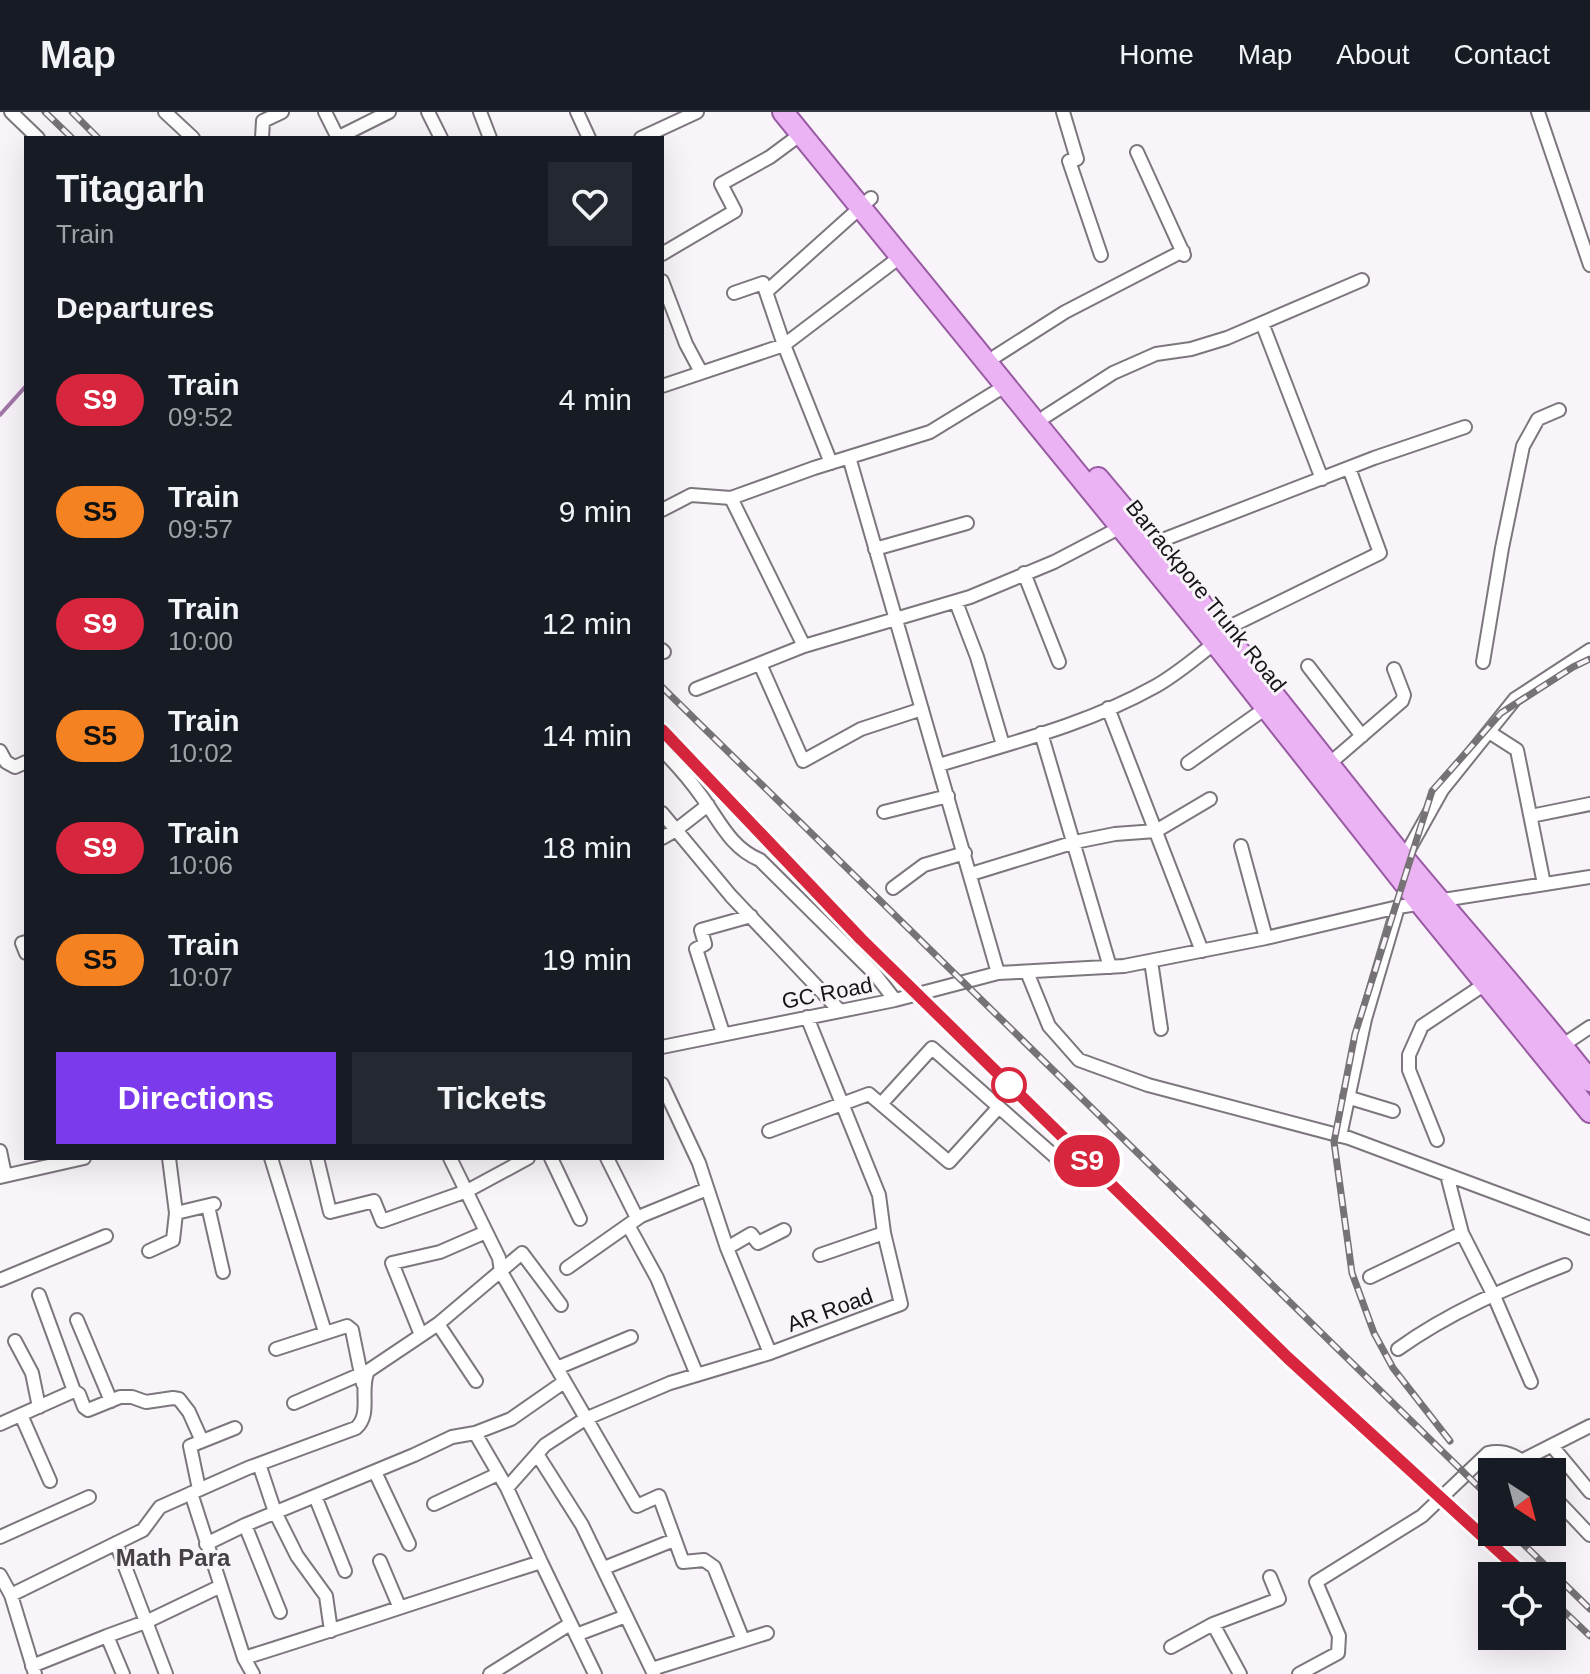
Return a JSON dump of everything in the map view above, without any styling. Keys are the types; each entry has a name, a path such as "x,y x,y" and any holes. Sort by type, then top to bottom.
{"main road":[{"name":"Barrackpore Trunk Road","path":"783,112 866,202 1152,544 1266,708 1495,977 1563,1045 1590,1081"},
{"name":"Barrackpore Trunk Road","path":"800,112 866,202 900,257 1121,527 1329,764 1404,858 1430,901"},
{"name":"Barrackpore Trunk Road","path":"1495,977 1590,1112"}],"street":[{"path":"11,112 36,136"},
{"path":"165,112 180,117 192,136"},
{"path":"262,136 263,121 282,112"},
{"path":"325,112 336,136"},
{"path":"341,136 389,112"},
{"path":"428,112 440,136"},
{"path":"480,112 489,136"},
{"path":"577,112 588,136"},
{"path":"645,136 697,112"},
{"path":"1063,112 1073,160 1101,255"},
{"path":"1538,112 1590,265"},
{"path":"664,253 735,211 721,184 770,157 801,134"},
{"path":"996,356 1065,312 1184,253 1137,152"},
{"path":"766,292 866,202"},
{"path":"664,385 784,345 900,257"},
{"path":"1046,416 1113,373 1156,354 1191,349 1262,323 1362,280"},
{"path":"734,293 763,283 831,463"},
{"path":"666,304 701,372"},
{"path":"1262,323 1322,479"},
{"path":"664,509 691,495 731,498 930,432 1005,386"},
{"path":"1483,662 1523,446 1538,419 1559,410"},
{"path":"1152,544 1235,510 1465,427"},
{"path":"849,457 998,973"},
{"path":"939,765 1041,733 1108,708 1155,686 1219,637 1380,553 1349,468"},
{"path":"731,498 804,646"},
{"path":"875,549 967,523"},
{"path":"696,689 804,646 956,602 1054,562 1121,527"},
{"path":"1024,573 1059,662"},
{"path":"956,602 977,657 1003,745"},
{"path":"1404,858 1442,790 1515,699 1590,650"},
{"path":"760,664 803,761 861,729 922,709"},
{"path":"1308,666 1362,736"},
{"path":"1329,764 1402,701 1404,695 1394,669"},
{"path":"1108,708 1202,951"},
{"path":"1188,763 1266,708"},
{"path":"1489,732 1517,750 1544,884"},
{"path":"1041,733 1110,967"},
{"path":"0,751 6,762 15,767 24,763"},
{"path":"664,752 685,774 745,854 760,860 874,973 895,1000"},
{"path":"884,812 948,796"},
{"path":"971,874 1075,842 1115,834 1156,831 1210,799"},
{"path":"1531,816 1590,804"},
{"path":"664,837 708,805"},
{"path":"664,815 751,916 840,1011"},
{"path":"1241,846 1266,938"},
{"path":"893,888 924,865 965,853"},
{"name":"GC Road","path":"664,1047 895,1000 998,973 1110,967 1151,961 1398,907 1590,877"},
{"path":"1340,1136 1365,1019 1398,907"},
{"path":"723,1033 696,949 705,944 701,930 751,916"},
{"path":"1151,961 1161,1029"},
{"path":"1027,972 1049,1026 1079,1060 1148,1085 1340,1136 1590,1228"},
{"path":"1437,1140 1409,1070 1409,1055 1422,1026 1495,977"},
{"name":"AR Road","path":"507,1488 545,1445 585,1419 670,1383 770,1353 901,1304 884,1233 879,1195 807,1017"},
{"path":"1563,1045 1590,1027"},
{"path":"881,1104 932,1048 1060,1161"},
{"path":"664,1088 699,1163 727,1248 770,1353"},
{"path":"769,1131 869,1094 949,1162 998,1108"},
{"path":"1347,1097 1393,1111"},
{"path":"0,1151 2,1176 75,1160"},
{"path":"149,1251 173,1240 176,1213 169,1160"},
{"path":"272,1160 325,1332"},
{"path":"317,1160 330,1212 374,1201 382,1221 467,1191 524,1160"},
{"path":"451,1160 499,1258 501,1272 637,1506 659,1496 683,1562 704,1560 714,1567 743,1640"},
{"path":"552,1160 580,1219"},
{"path":"608,1160 697,1375"},
{"path":"1447,1175 1462,1233 1494,1296 1531,1382"},
{"path":"567,1268 632,1222 707,1189"},
{"path":"176,1213 211,1205 223,1272"},
{"path":"727,1248 751,1234 758,1243 784,1230"},
{"path":"421,1335 392,1263 440,1252 486,1232"},
{"path":"820,1255 884,1233"},
{"path":"1370,1277 1462,1233"},
{"path":"0,1280 106,1236"},
{"path":"294,1403 362,1379 373,1366 438,1324 522,1253 561,1305"},
{"path":"1398,1349 1422,1331 1565,1265"},
{"path":"39,1295 74,1391 79,1394 84,1407 88,1410 120,1397 146,1402 179,1399 189,1412 202,1441"},
{"path":"77,1320 111,1401"},
{"path":"438,1324 476,1381"},
{"path":"11,1595 143,1530 160,1507 259,1464 356,1428 365,1416 362,1379 350,1327 343,1326 276,1349"},
{"path":"557,1368 631,1337"},
{"path":"15,1341 32,1373 39,1407"},
{"path":"206,1544 452,1437 475,1433 511,1419 564,1382"},
{"path":"0,1424 74,1391"},
{"path":"21,1415 50,1481"},
{"path":"1527,1458 1590,1426"},
{"path":"235,1428 190,1446 206,1544 244,1658 253,1674"},
{"path":"475,1433 507,1488 595,1674"},
{"path":"1552,1446 1590,1492"},
{"path":"1483,1458 1497,1451 1517,1458"},
{"path":"537,1454 582,1525 653,1671 767,1633"},
{"path":"1299,1674 1338,1653 1339,1636 1316,1582 1422,1516 1478,1463"},
{"path":"259,1464 275,1512 297,1556 326,1596 331,1631"},
{"path":"375,1472 409,1544"},
{"path":"434,1504 498,1474"},
{"path":"315,1496 345,1571"},
{"path":"0,1537 89,1497"},
{"path":"1566,1510 1590,1535"},
{"path":"245,1525 280,1612"},
{"path":"604,1568 674,1540"},
{"path":"116,1543 166,1674"},
{"path":"380,1561 399,1606"},
{"path":"244,1658 541,1562"},
{"path":"0,1575 11,1595 34,1670 221,1586"},
{"path":"1171,1647 1213,1624 1279,1599 1270,1577"},
{"path":"490,1674 573,1630 626,1616"},
{"path":"1213,1624 1240,1674"},
{"path":"107,1636 123,1674"}],"waterway":[{"path":"0,415 24,388"}],"railway":[{"path":"45,112 70,136"},
{"path":"72,112 96,136"},
{"path":"1450,1441 1393,1368 1374,1333 1352,1273 1334,1142 1355,1034 1432,791 1501,713 1590,659"},
{"path":"664,689 1478,1486"},
{"path":"664,732 861,939 1288,1358 1511,1562"},
{"path":"1525,1546 1590,1609"},
{"path":"1566,1613 1590,1636"}],"train":[{"name":"S9","path":"664,732 861,939 1288,1358 1511,1562"}],"district":[{"name":"Math Para","path":"173,1557"}]}
